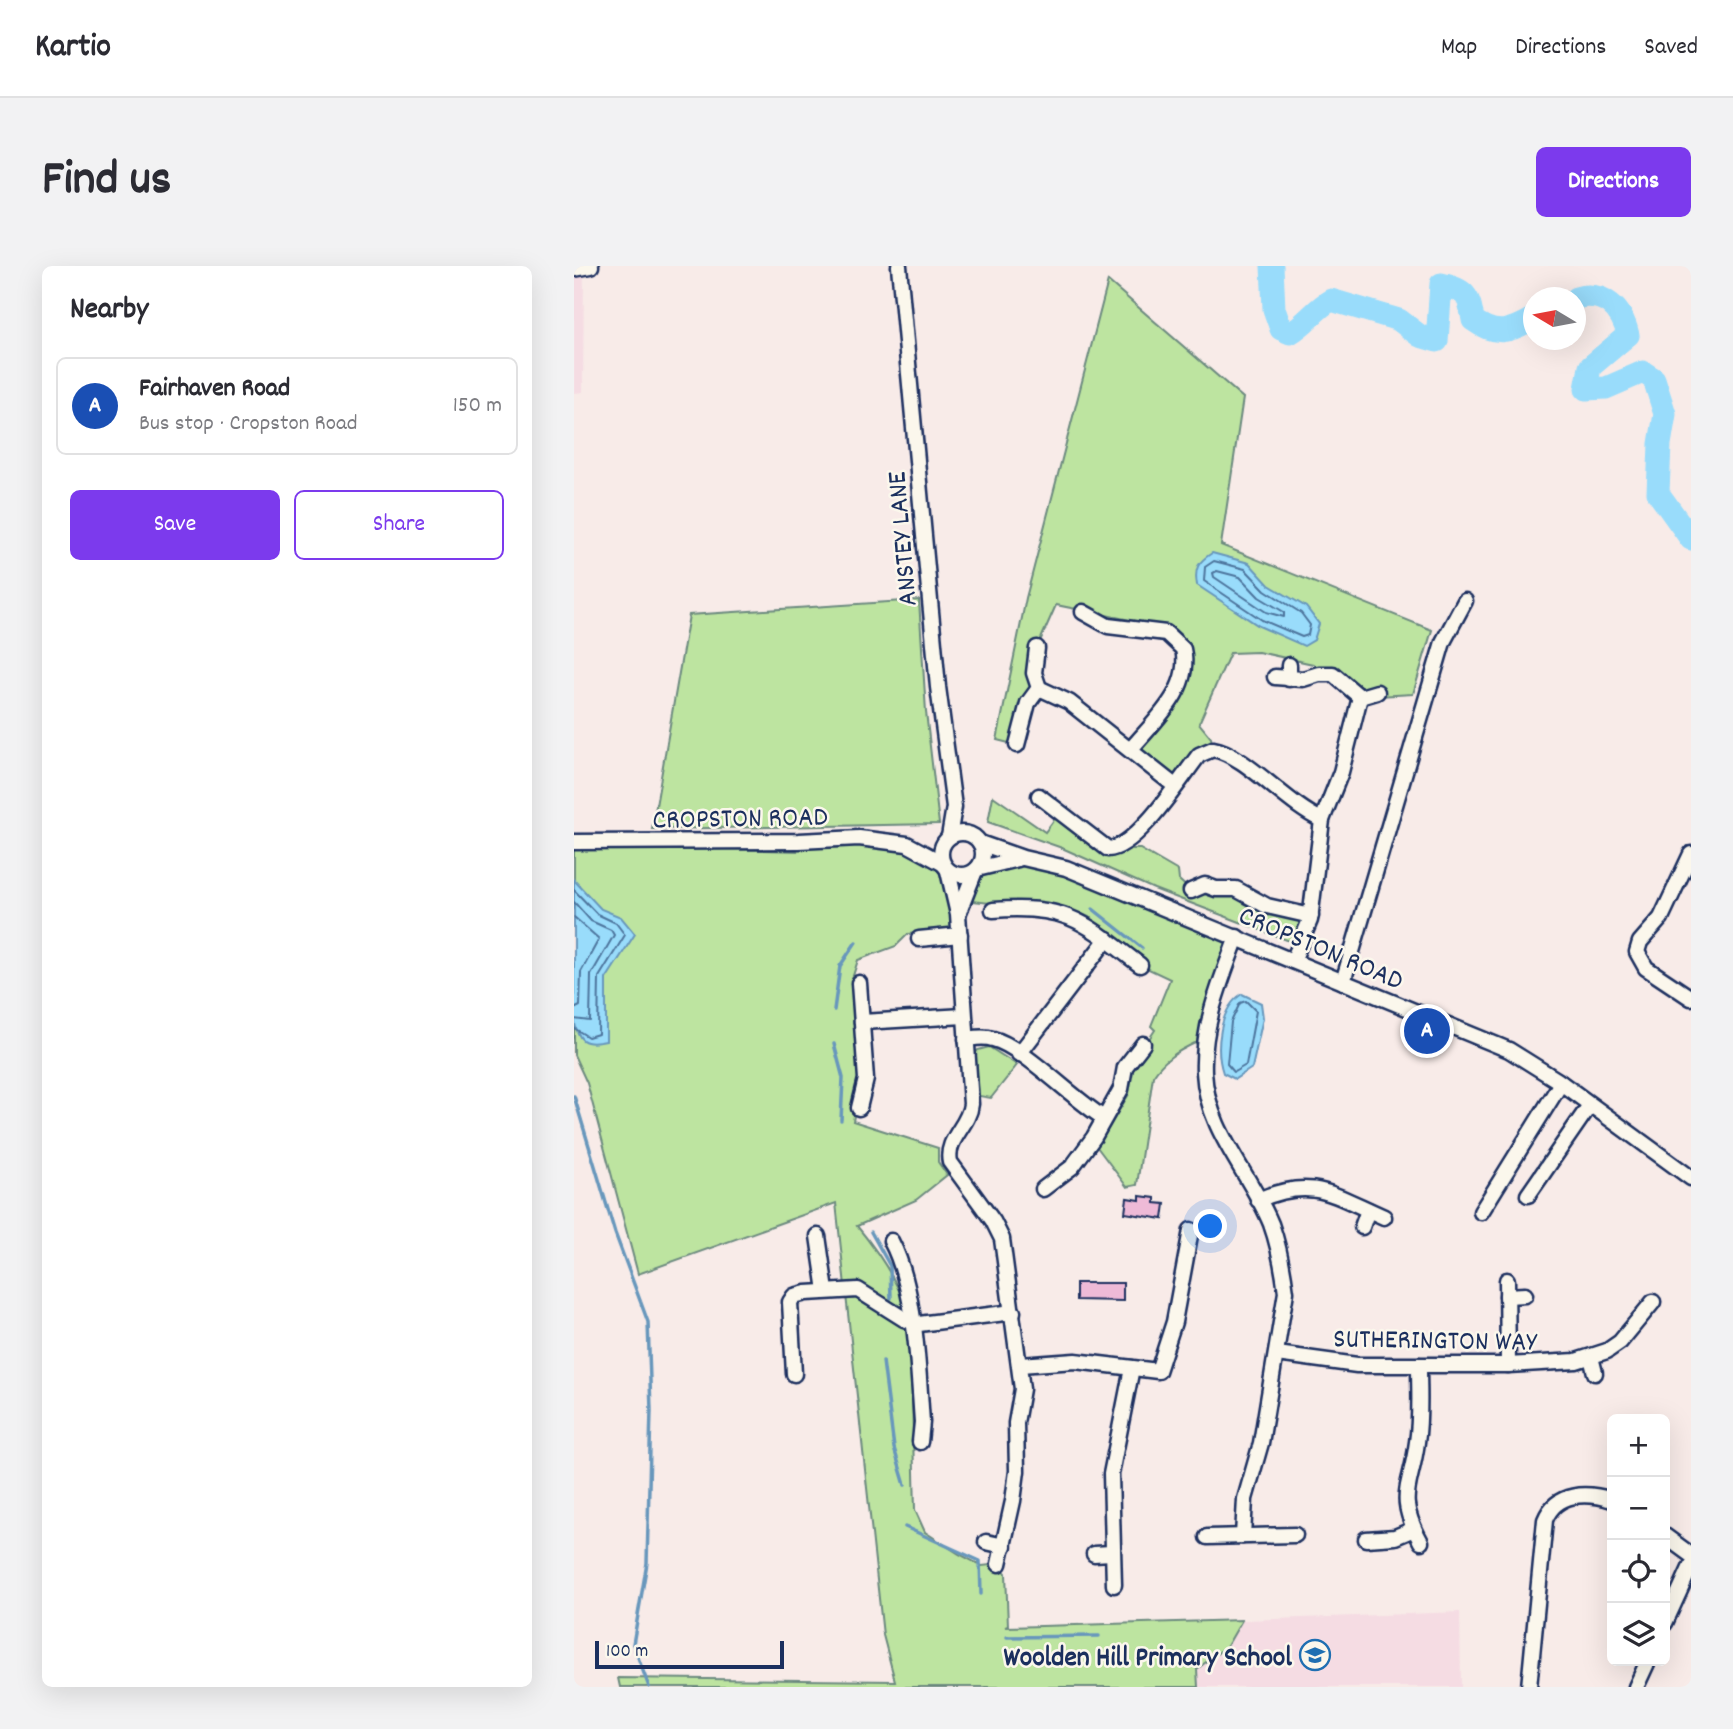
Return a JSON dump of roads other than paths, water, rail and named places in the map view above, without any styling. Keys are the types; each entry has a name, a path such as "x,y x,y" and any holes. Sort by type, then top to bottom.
{"street":[{"path":"574,269 591,266"},
{"name":"ANSTEY LANE","path":"899,266 938,687 954,807 947,840"},
{"path":"1343,982 1443,642 1465,601"},
{"path":"1083,612 1108,626 1166,633 1178,642 1185,659 1184,677 1164,709 1132,749"},
{"path":"1037,648 1034,673 1039,688 1069,702 1132,749 1175,786"},
{"path":"1284,674 1333,674 1360,697"},
{"path":"1017,745 1028,703 1039,688"},
{"path":"1360,697 1377,692"},
{"path":"1293,961 1311,916 1322,820 1341,772 1360,697"},
{"path":"1039,796 1048,812 1108,849 1120,847 1134,836 1199,755 1213,749 1222,750 1296,805 1322,820"},
{"name":"ANSTEY LANE","path":"954,807 975,839"},
{"name":"CROPSTON ROAD","path":"574,842 799,841 859,838 907,844 947,840 963,833 1023,859 1066,868 1509,1050 1561,1083 1691,1178"},
{"path":"958,914 983,856 975,839"},
{"path":"947,840 945,867 958,914 960,935 970,1114 954,1138 948,1154 950,1162 993,1221 1002,1238 1022,1389 1016,1423 1017,1471 999,1564"},
{"name":"CROPSTON ROAD","path":"907,844 962,876 1023,859"},
{"path":"1691,854 1661,918 1640,942 1637,952 1646,968 1691,998"},
{"path":"1191,891 1205,885 1215,893 1236,889 1267,906 1311,916"},
{"path":"993,910 1036,909 1073,916 1140,965"},
{"path":"919,939 960,935"},
{"path":"1237,937 1210,1014 1204,1074 1221,1134 1270,1223 1286,1292 1261,1443 1245,1499 1243,1536"},
{"path":"1020,1054 1107,939"},
{"path":"859,983 866,1079 859,1108"},
{"path":"862,1022 964,1016"},
{"path":"966,1039 995,1039 1020,1054 1086,1107 1104,1118"},
{"path":"1043,1189 1072,1167 1094,1137 1116,1100 1125,1068 1143,1044"},
{"path":"1482,1212 1561,1083"},
{"path":"1528,1195 1590,1105"},
{"path":"1258,1200 1281,1190 1311,1187 1384,1217"},
{"path":"1362,1227 1368,1210"},
{"path":"1020,1365 1075,1361 1158,1371 1174,1322 1191,1230"},
{"path":"818,1237 826,1290"},
{"path":"891,1241 902,1261 909,1293 922,1422 919,1442"},
{"path":"1507,1280 1508,1365"},
{"path":"794,1374 790,1302 799,1294 849,1289 864,1292 913,1322 937,1324 1013,1312"},
{"path":"1507,1296 1525,1295"},
{"name":"SUTHERINGTON WAY","path":"1277,1354 1357,1365 1555,1363 1591,1357 1620,1342 1653,1302"},
{"path":"1591,1357 1595,1373"},
{"path":"1419,1365 1417,1443 1405,1494 1408,1518 1421,1542"},
{"path":"1114,1585 1111,1553 1111,1474 1132,1368"},
{"path":"1529,1687 1545,1520 1550,1509 1570,1496 1586,1495 1607,1499"},
{"path":"1366,1539 1395,1536 1413,1529"},
{"path":"1207,1537 1295,1535"},
{"path":"1670,1540 1691,1555"},
{"path":"986,1542 1004,1546"},
{"path":"1094,1554 1111,1553"},
{"path":"1670,1612 1691,1566"},
{"path":"1636,1687 1646,1666"}],"water":[{"path":"1212,553 1249,563 1269,585 1306,607 1319,624 1314,640 1304,646 1259,626 1197,585 1198,566"},
{"path":"574,880 601,909 621,917 635,934 606,979 606,1041 592,1043 583,1040 577,1032 574,1019"},
{"path":"1242,994 1261,1003 1263,1018 1252,1068 1235,1079 1223,1073 1219,1042 1228,1009"}],"waterway":[{"path":"1272,266 1274,309 1281,329 1290,333 1331,300 1399,320 1420,336 1437,341 1441,284 1461,291 1468,299 1473,320 1489,329 1503,331 1523,324"},
{"path":"1586,296 1603,299 1610,304 1621,317 1628,335 1590,367 1586,389 1606,388 1643,372 1654,379 1665,414 1660,444 1658,493 1691,539"},
{"path":"1093,909 1142,948"},
{"path":"834,1010 840,966 856,942"},
{"path":"834,1044 843,1078 841,1120"},
{"path":"574,1096 615,1233 648,1322 651,1410 647,1563 633,1644 649,1687"},
{"path":"871,1232 890,1266 891,1298"},
{"path":"883,1361 894,1448 905,1485"},
{"path":"905,1527 980,1561 981,1594"},
{"path":"1007,1637 1099,1636"}],"place":[{"name":"Fairhaven Road","path":"1427,1031"},
{"name":"Woolden Hill Primary School","path":"1315,1655"}]}
